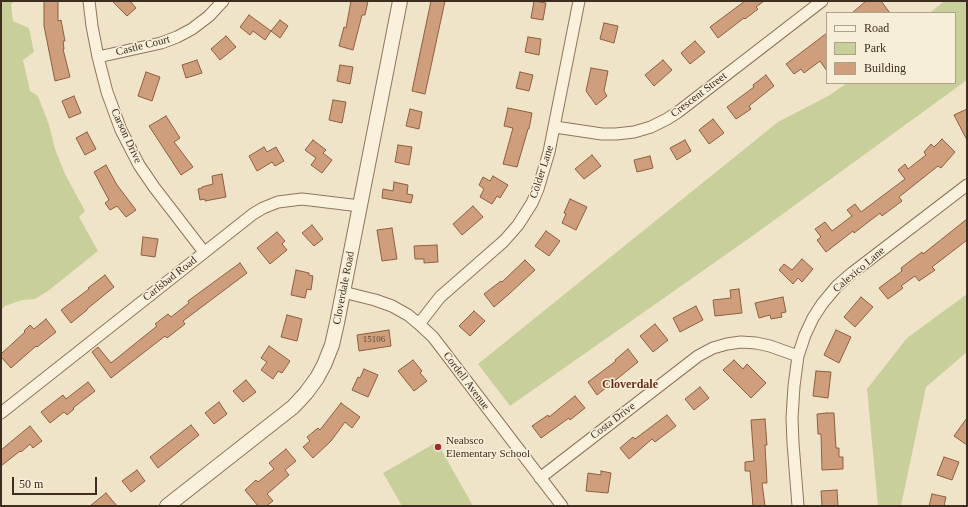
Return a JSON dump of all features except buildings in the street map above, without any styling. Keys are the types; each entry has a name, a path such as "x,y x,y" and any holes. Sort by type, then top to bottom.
{"street":[{"name":"Carson Drive","path":"89,1 98,57 114,112 121,130 134,156 154,187 204,252"},
{"name":"Castle Court","path":"98,57 161,43 177,37 192,29 209,16 223,1"},
{"name":"Cloverdale Road","path":"167,506 293,407 306,393 324,365 332,345 400,1"},
{"name":"Colder Lane","path":"419,324 440,297 496,248 518,225 532,203 544,170 555,127 579,1"},
{"name":"Crescent Street","path":"555,127 602,134 616,134 634,132 651,127 678,112 822,1"},
{"name":"Calexico Lane","path":"798,506 792,443 792,418 798,356 805,335 822,304 837,286 967,185"},
{"name":"Carlsbad Road","path":"1,413 204,252 263,208 278,202 302,199 360,206"},
{"name":"Cordell Avenue","path":"343,292 370,298 392,306 419,324 433,337 562,506"},
{"name":"Costa Drive","path":"540,478 692,361 713,348 741,342 756,343 770,346 798,356"}],"green space":[{"path":"1,1 14,1 11,5 13,21 29,28 34,52 23,60 30,91 38,96 49,125 55,149 65,174 85,211 79,217 98,251 48,291 35,299 22,300 5,306 1,310"},
{"path":"944,1 967,1 967,80 751,237 510,406 478,364 778,122 830,95 846,84 956,84 956,12 931,12"},
{"path":"967,294 967,352 926,387 901,506 878,506 867,389 907,338"},
{"path":"437,442 473,506 402,506 383,473"}],"place":[{"name":"Neabsco Elementary School","path":"438,447"}],"district":[{"name":"Cloverdale","path":"630,385"}]}
